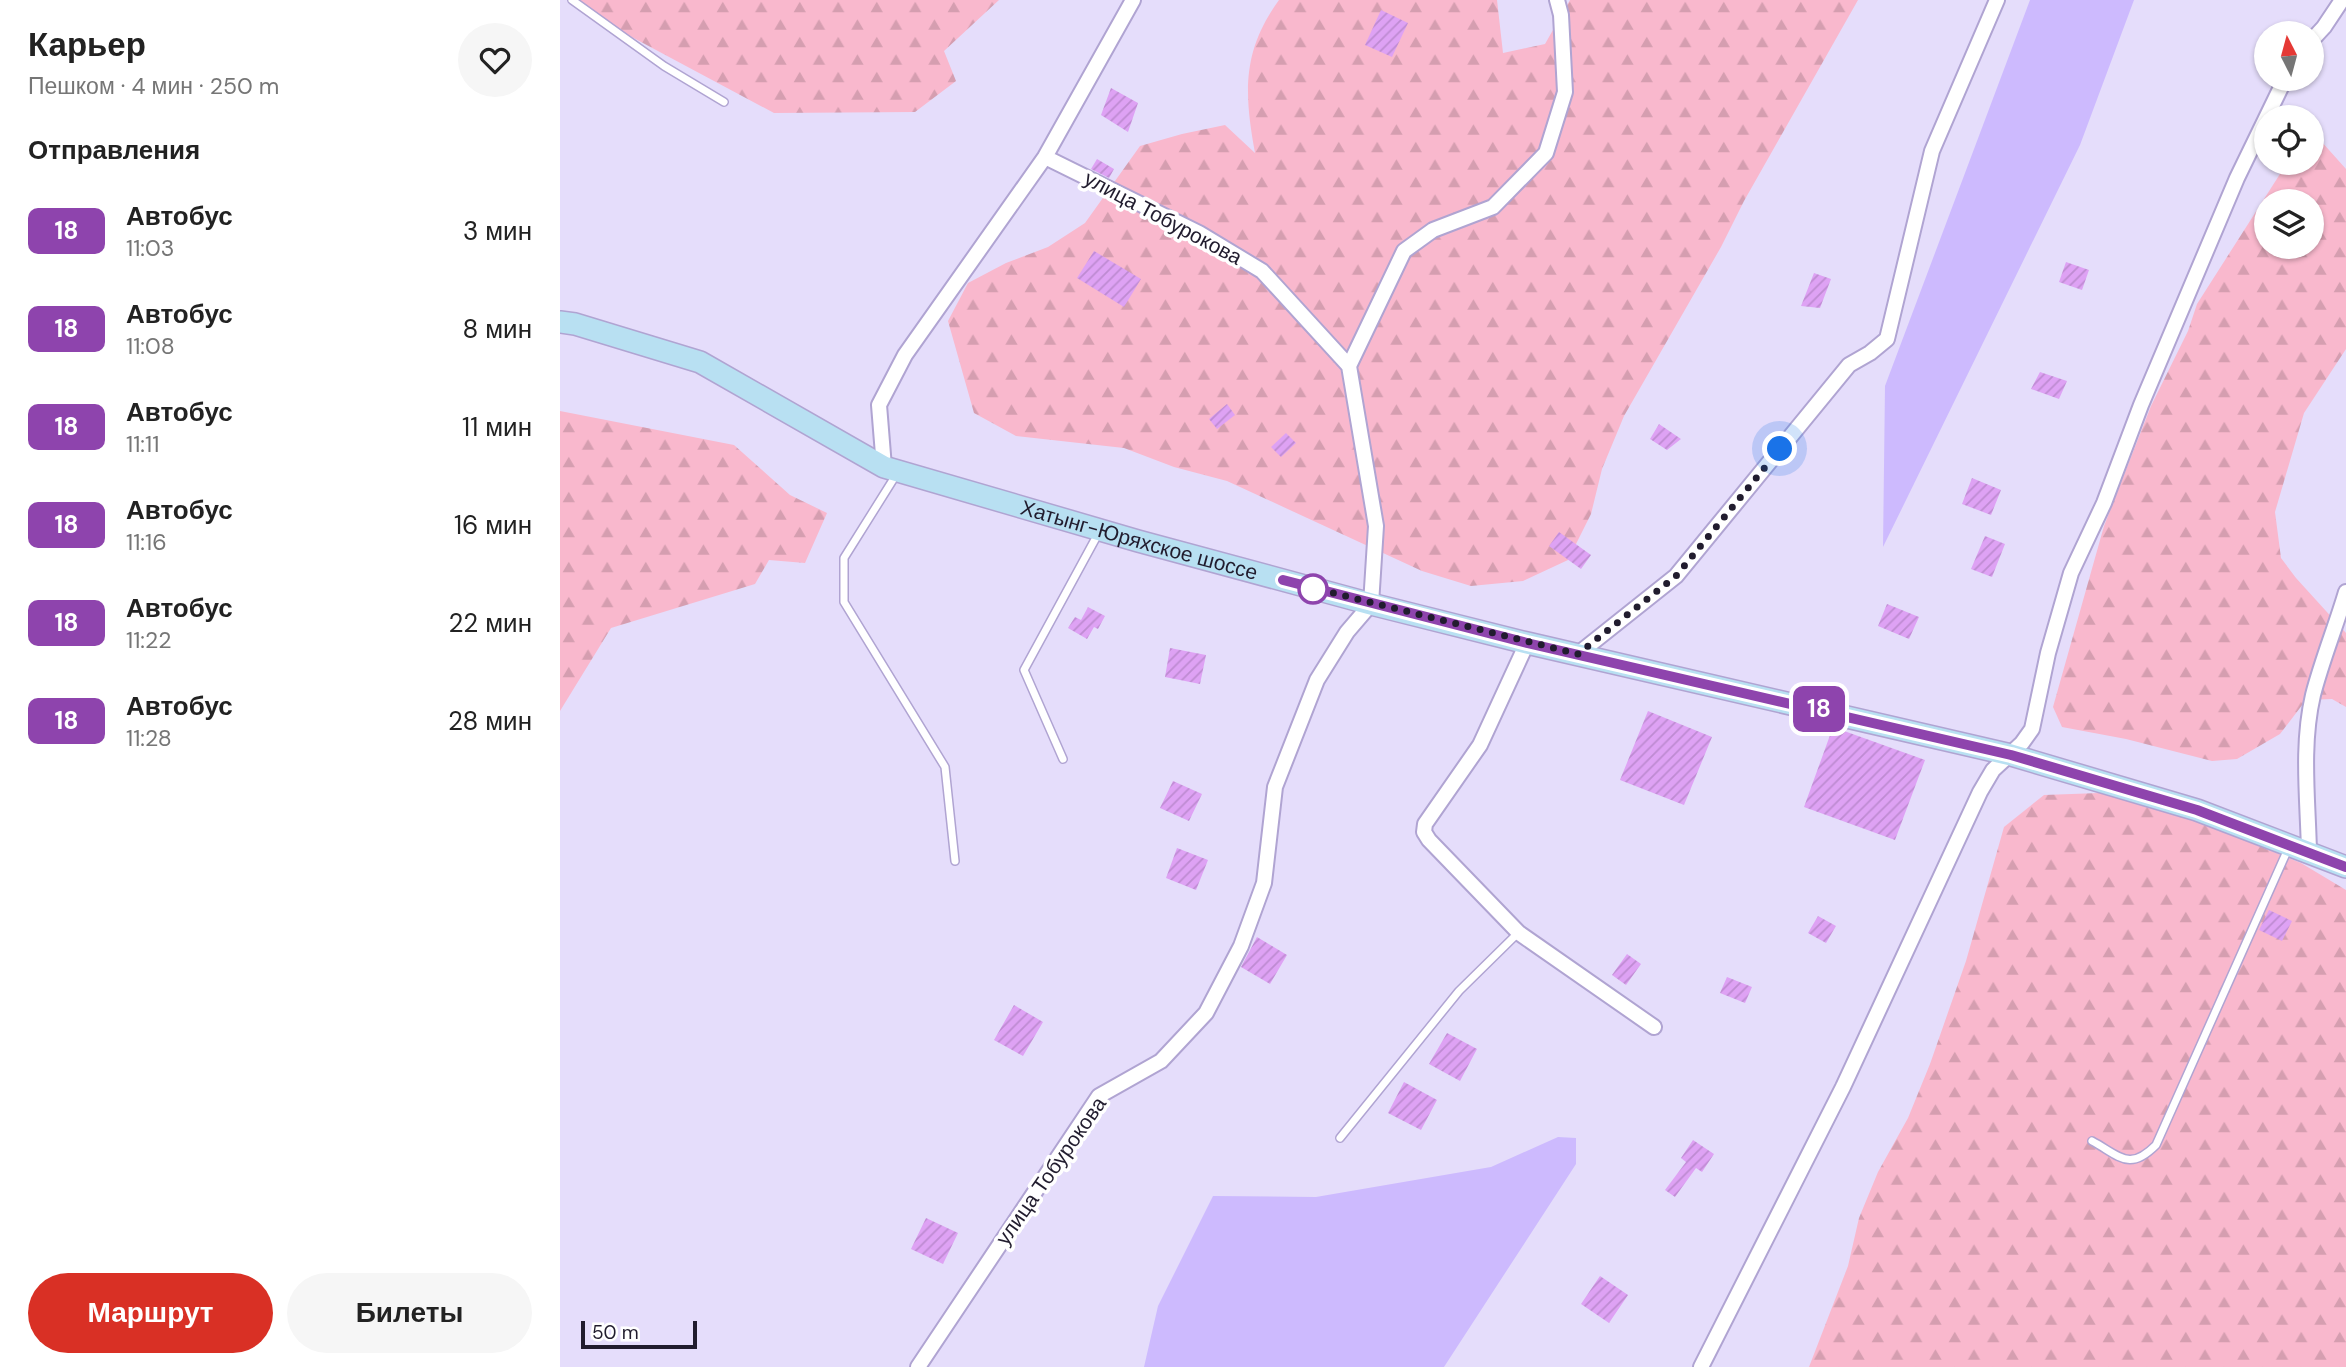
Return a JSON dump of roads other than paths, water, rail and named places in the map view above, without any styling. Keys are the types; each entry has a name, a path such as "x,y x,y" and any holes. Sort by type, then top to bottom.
{"street":[{"path":"891,469 878,405 905,355 1045,157 1133,0"},
{"path":"1371,604 1376,526 1349,366 1404,251 1433,230 1493,207 1546,153 1565,92 1562,15 1557,0"},
{"path":"1578,654 1676,576 1849,365 1887,339 1932,151 1997,0"},
{"path":"2324,27 2345,0"},
{"path":"1701,1367 1843,1087 1980,792 1993,770 2011,755 2032,729 2048,653 2071,573 2104,503 2141,405 2237,178 2280,91"},
{"name":"улица Тобурокова","path":"1045,157 1199,233 1262,271 1349,366"},
{"name":"Хатынг-Юряхское шоссе","path":"560,322 575,324 700,362 891,469 1100,530 1371,604 1527,643 2011,755 2197,810 2346,867"},
{"path":"2299,849 2307,778 2308,728 2313,697 2346,592"},
{"name":"улица Тобурокова","path":"918,1367 1099,1096 1161,1060 1206,1013 1241,946 1264,883 1275,787 1317,680 1347,632 1371,604"},
{"path":"1527,643 1480,745 1443,796 1425,824 1424,832 1519,933 1654,1027"}],"lane":[{"path":"572,0 664,65 724,102"},
{"path":"891,469 844,558 844,602 945,767 955,861"},
{"path":"1063,759 1024,670 1100,530"},
{"path":"2092,1141 2127,1160 2142,1158 2155,1145 2299,849"},
{"path":"1340,1139 1459,991 1519,933"}]}
